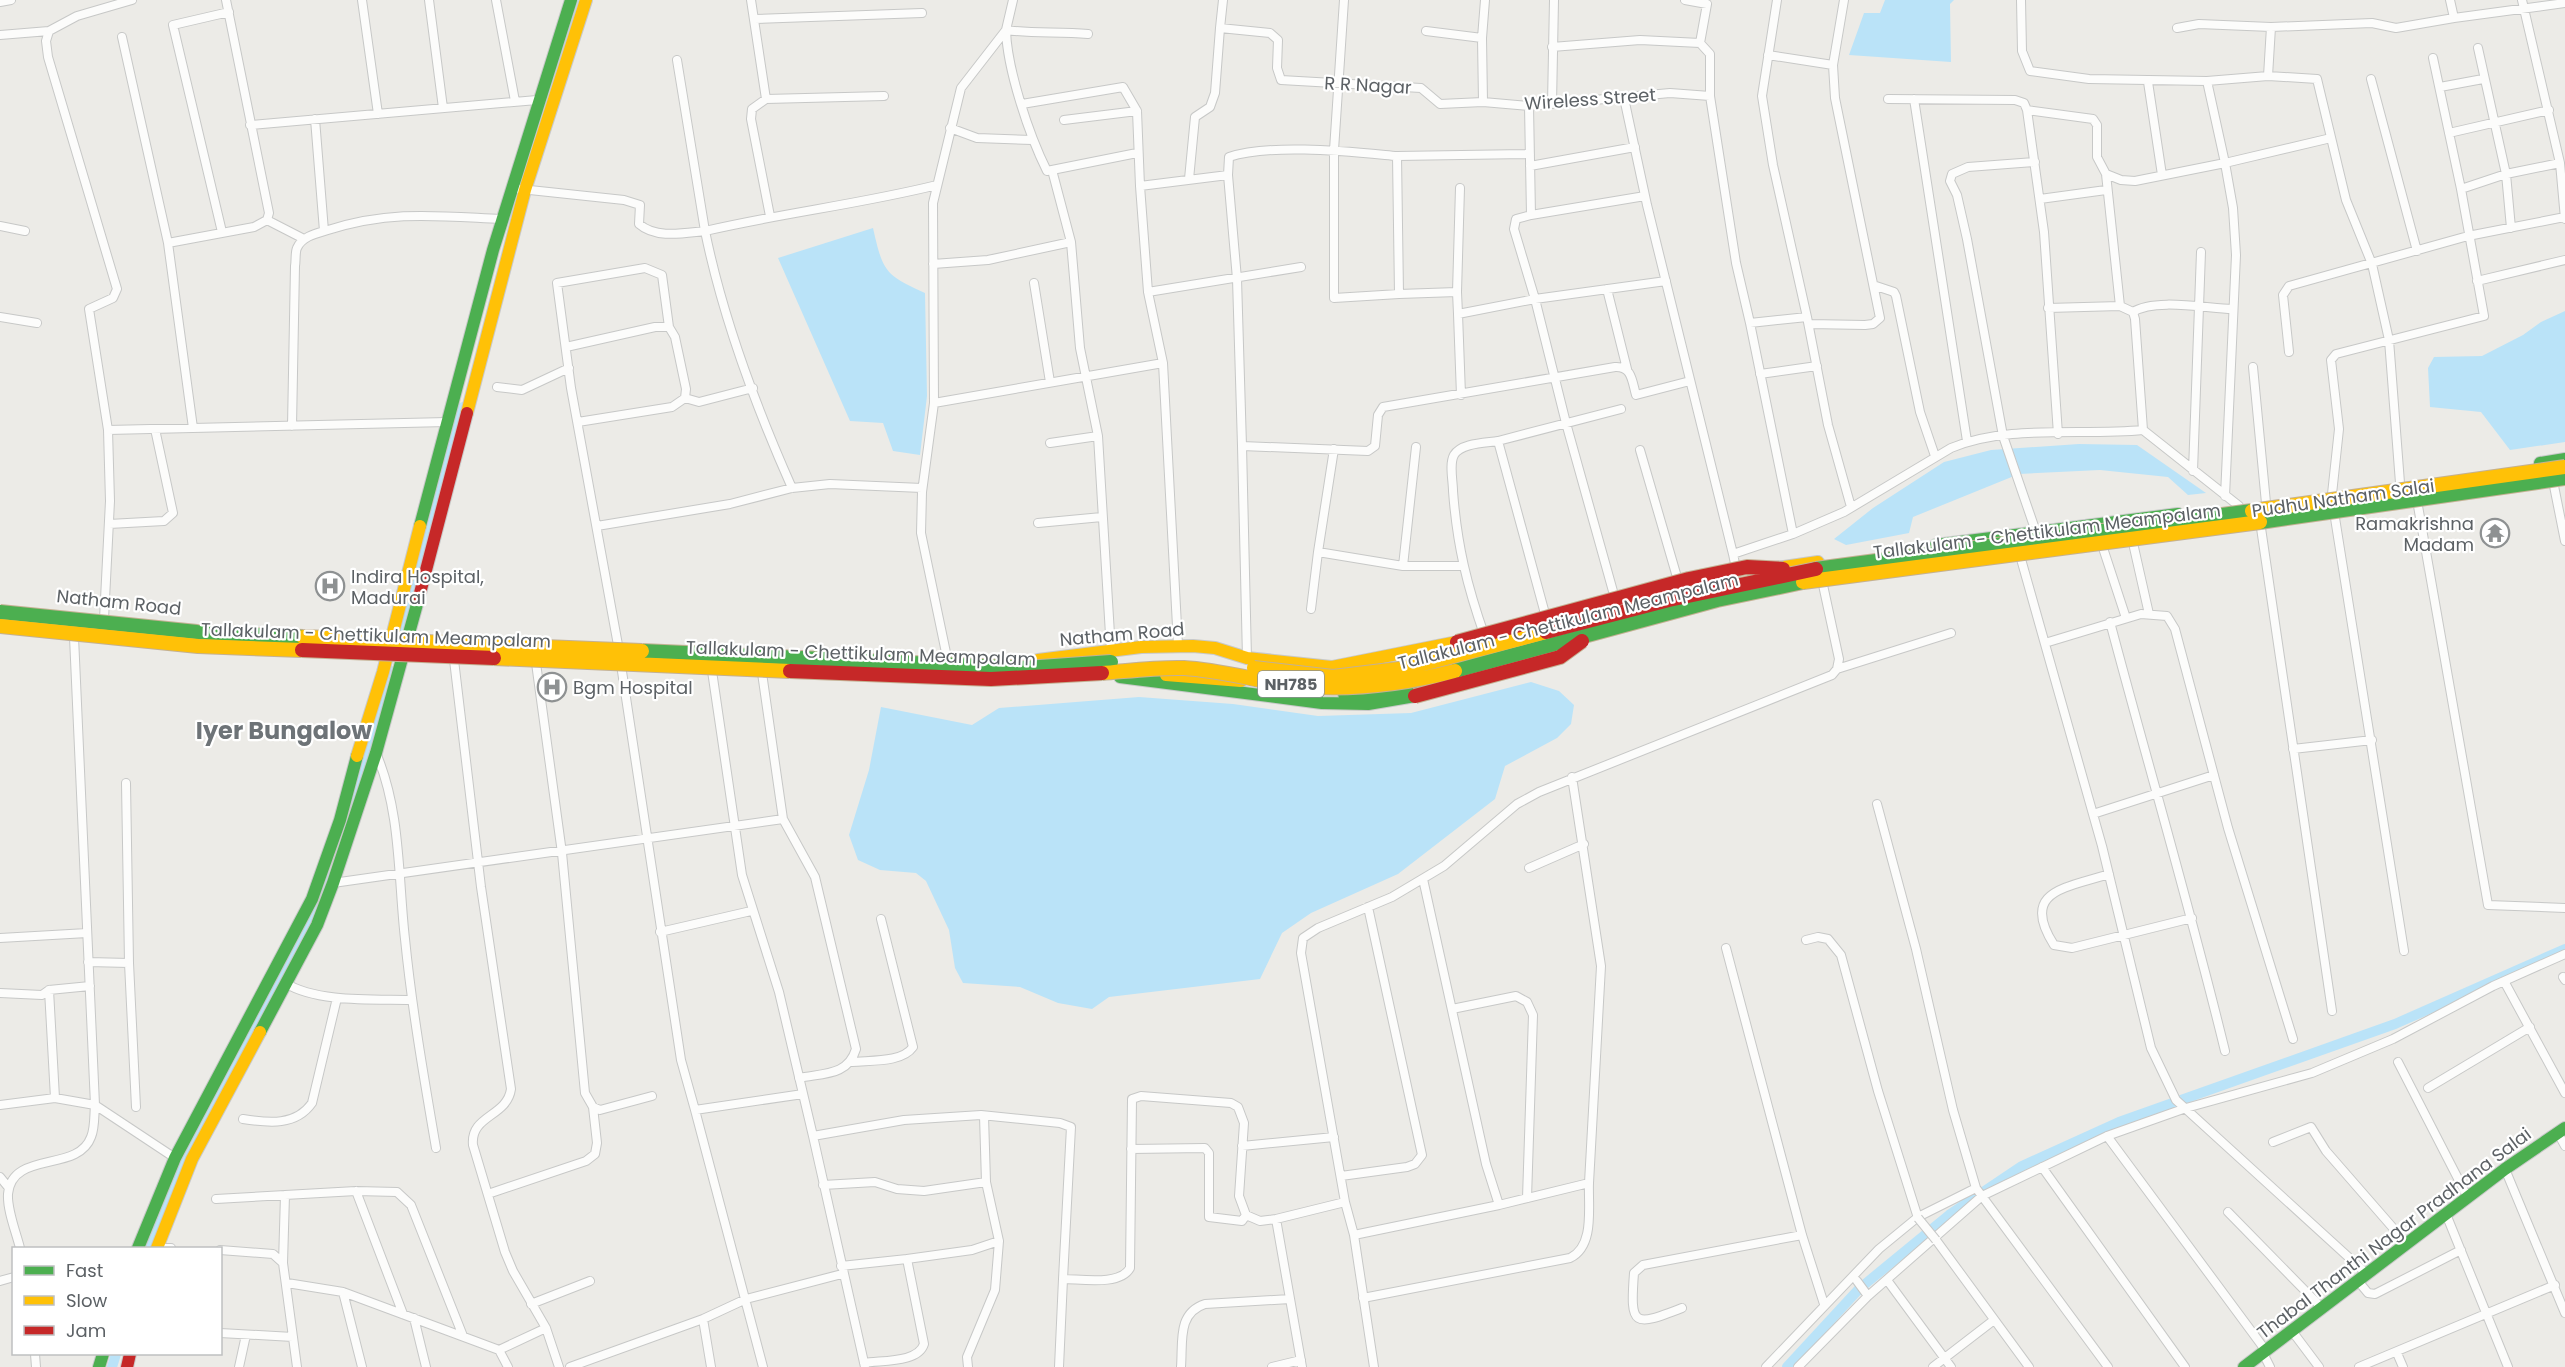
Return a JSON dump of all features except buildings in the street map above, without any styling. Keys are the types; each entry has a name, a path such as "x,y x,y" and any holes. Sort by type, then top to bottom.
{"main road":[{"path":"158,1247 192,1159 317,925 333,883 376,753 410,635 518,189 537,100 571,0"},
{"path":"138,1247 175,1158 312,899 340,820 387,656 501,219 518,189 586,0"},
{"name":"Pudhu Natham Salai","path":"1244,656 1332,667 1421,657 1680,587 1818,561 2332,494 2565,459"},
{"name":"Tallakulam - Chettikulam Meampalam","path":"0,610 197,632 1026,668 1125,660 1204,661 1333,677 1407,668 1669,600 1805,570 2270,509 2565,467"},
{"name":"Pudhu Natham Salai","path":"952,681 1068,682 1178,675 1332,694 1372,693 1451,680 1621,632 1823,585 2335,518 2561,482"},
{"name":"Tallakulam - Chettikulam Meampalam","path":"0,628 198,646 991,679 1181,668 1224,672 1283,684 1341,688 1392,683 1452,672 1718,600 1825,578 2561,482"},
{"path":"1332,667 1360,660 1419,652 1689,579 1747,567 1805,570"},
{"name":"Natham Road","path":"0,610 197,628 392,634 948,660 1015,661 1178,645 1215,648 1244,656"},
{"path":"0,628 74,638 195,649 404,656 952,681"},
{"path":"1120,677 1146,684 1181,684 1264,697 1363,704 1415,696 1560,657 1590,635"},
{"name":"Thabal Thanthi Nagar Pradhana Salai","path":"2244,1367 2505,1169 2562,1130"}],"street":[{"path":"0,2 11,0"},
{"path":"0,35 49,31 77,16 132,0"},
{"path":"168,243 254,227 267,220 269,213 226,0"},
{"path":"362,0 378,114"},
{"path":"429,0 443,108"},
{"path":"496,0 515,101"},
{"path":"751,0 766,99"},
{"path":"1013,0 1006,30 1006,49 1032,140 1047,171 1137,153"},
{"path":"1189,179 1194,117 1210,107 1215,93 1223,0"},
{"path":"1344,0 1334,150 1334,298 1456,292"},
{"path":"1483,102 1482,38 1485,0"},
{"path":"1552,104 1554,0"},
{"path":"1685,0 1707,2 1700,43"},
{"path":"1777,0 1762,85 1763,109 1828,425 1851,507"},
{"path":"1750,323 1808,320 1873,324 1880,318 1835,98 1833,65 1844,0"},
{"path":"2021,0 2022,51 2031,71 2089,79 2148,82 2207,81 2268,76 2317,79 2346,200 2372,264 2389,340 2400,483"},
{"path":"2450,0 2454,18"},
{"path":"2177,28 2199,24 2271,27 2372,23 2396,28 2522,4 2565,3"},
{"path":"2289,352 2283,295 2289,286 2468,236 2565,218 2560,163 2522,4"},
{"path":"222,232 173,25 229,12"},
{"path":"754,19 922,13"},
{"path":"2268,76 2271,27"},
{"name":"R R Nagar","path":"1220,28 1269,33 1275,36 1279,46 1277,68 1281,80 1421,88 1440,104 1483,102"},
{"path":"1006,30 1042,34 1064,32 1088,34"},
{"path":"952,681 921,533 922,488 934,403 933,203 961,88 1006,30"},
{"path":"49,31 46,41 48,57 117,289 113,298 89,309 108,429 109,524 104,619"},
{"path":"1426,31 1482,38"},
{"path":"122,38 168,243 193,428"},
{"path":"1552,47 1640,40 1700,43 1710,54 1710,96 1736,263 1793,534"},
{"path":"2478,48 2483,79 2506,174 2511,228"},
{"path":"1768,55 1833,65"},
{"path":"2332,494 2339,429 2331,360 2336,354 2484,316 2461,189 2433,58"},
{"path":"677,60 713,272 773,444 792,488"},
{"path":"2371,79 2417,251"},
{"path":"2440,87 2483,79"},
{"path":"2207,81 2233,208 2236,255 2225,496"},
{"path":"2148,82 2162,175"},
{"path":"1022,104 1041,103 1066,95 1123,87 1137,111 1137,153 1148,292 1163,363 1178,645"},
{"name":"Wireless Street","path":"1483,102 1529,106 1670,93 1710,96"},
{"path":"770,216 751,119 752,109 766,99 884,96"},
{"path":"1624,98 1645,196 1737,576"},
{"path":"1888,99 2015,100 2024,103 2027,110 2040,199 2058,434"},
{"path":"1914,99 1967,441"},
{"path":"250,125 537,100"},
{"path":"1529,106 1531,215"},
{"path":"2027,110 2095,121 2097,157 2106,174 2120,306"},
{"path":"2449,132 2549,110"},
{"path":"1064,120 1137,111"},
{"path":"315,119 324,231"},
{"path":"950,128 977,138 1032,140"},
{"path":"2106,174 2121,180 2135,181 2331,138"},
{"path":"1530,166 1635,147"},
{"path":"1244,656 1242,446 1237,279 1227,162 1229,157 1238,154 1334,150 1397,156 1530,154"},
{"path":"1397,156 1399,294"},
{"path":"2035,162 1968,167 1952,174 1950,181 1957,195 1967,239 2003,436 2036,532"},
{"path":"2461,189 2506,174 2560,163"},
{"path":"1052,170 1071,242 1080,348 1098,436 1111,651"},
{"path":"1140,186 1228,175"},
{"path":"518,189 609,198 640,205 639,224 659,233 705,231 770,216 902,194 937,185"},
{"path":"1460,188 1456,292 1461,395"},
{"path":"2040,199 2106,190"},
{"path":"1616,604 1554,379 1535,299 1514,229 1516,219 1531,215 1645,196"},
{"path":"292,426 295,266 297,248 304,239 324,231 380,216 501,219"},
{"path":"267,220 304,239"},
{"path":"0,226 26,231"},
{"path":"933,264 988,260 1071,242"},
{"path":"2193,471 2197,308 2201,252"},
{"path":"2477,281 2565,260"},
{"path":"1148,292 1301,267"},
{"path":"578,422 672,407 685,398 687,389 675,336 669,327 662,275 645,268 557,283 578,422 618,645 681,1060 763,1367"},
{"path":"1458,314 1535,299 1666,281"},
{"path":"1035,284 1050,382"},
{"path":"1875,286 1892,290 1896,296 1920,412 1935,456"},
{"path":"1607,289 1635,395 1690,381"},
{"path":"2133,312 2140,307 2155,305 2232,309"},
{"path":"2048,308 2120,306 2133,312"},
{"path":"2133,312 2137,332 2143,430"},
{"path":"0,317 37,323"},
{"path":"566,347 655,327 669,327"},
{"path":"934,403 1163,363"},
{"path":"1760,374 1817,366"},
{"path":"1242,446 1361,451 1375,446 1378,415 1383,407 1615,367 1627,369"},
{"path":"2253,367 2266,503"},
{"path":"497,387 522,390 569,368"},
{"path":"685,398 699,402 753,388"},
{"path":"1486,639 1462,566 1456,532 1453,456 1459,449 1622,409"},
{"path":"108,429 447,422"},
{"path":"109,524 164,521 173,513 155,429"},
{"path":"1733,554 1827,520 1935,456 1967,441 2003,436 2106,434 2143,430 2239,506"},
{"path":"1050,443 1098,436"},
{"path":"1498,441 1548,622"},
{"path":"1403,566 1416,447"},
{"path":"1311,609 1334,449"},
{"path":"1640,450 1680,587"},
{"path":"2561,482 2565,541"},
{"path":"597,526 730,504 792,488 830,484 922,488"},
{"path":"2418,506 2488,905 2565,908"},
{"path":"1038,523 1102,517"},
{"path":"2335,518 2404,951"},
{"path":"2261,528 2332,1011"},
{"path":"2133,543 2149,614"},
{"path":"2103,548 2126,618"},
{"path":"1318,552 1403,566 1462,566"},
{"path":"2021,558 2109,874 2151,1048 2176,1100 2363,1278 2368,1293 2375,1294 2461,1250"},
{"path":"1823,585 1837,640 1837,669"},
{"path":"2045,643 2126,618 2149,614 2167,616 2175,629 2214,775 2293,1039"},
{"path":"2110,622 2155,792 2192,918 2225,1051"},
{"path":"1374,1367 1354,1235 1345,1202 1301,945 1308,933 1392,897 1423,879 1444,866 1517,804 1572,777 1764,700 1820,681 1837,669 1952,633"},
{"path":"20,1247 8,1196 9,1188 23,1170 75,1155 86,1147 92,1136 95,1105 74,638"},
{"path":"454,660 477,861 511,1089 505,1106 478,1124 472,1134 505,1252 531,1304 546,1328 559,1367"},
{"path":"488,1194 586,1161 595,1154 597,1143 593,1107 585,1093 562,853 536,663"},
{"path":"712,671 734,827 751,911 779,992 865,1365 913,1356 922,1350 924,1344 907,1259"},
{"path":"762,673 783,819 815,877 856,1049 852,1062"},
{"path":"2293,749 2372,740"},
{"path":"376,753 389,788 395,826 411,1000 436,1148"},
{"path":"2092,814 2214,775"},
{"path":"1363,1298 1570,1258 1580,1253 1586,1243 1601,966 1572,777"},
{"path":"126,783 129,963 136,1107"},
{"path":"1877,804 1916,949 1953,1110 1979,1192 2108,1367"},
{"path":"333,883 398,875 477,861 562,853 783,819"},
{"path":"1529,868 1584,844"},
{"path":"2109,874 2050,894 2041,910 2042,921 2054,945 2072,948 2192,918"},
{"path":"1423,879 1486,1164 1498,1205"},
{"path":"1341,1176 1407,1167 1415,1164 1422,1155 1368,908"},
{"path":"660,932 751,911"},
{"path":"799,1078 841,1070 852,1062 901,1057 913,1047 881,919"},
{"path":"0,938 87,933"},
{"path":"1806,940 1818,937 1828,939 1841,955 1878,1091 1918,1217 2029,1367"},
{"path":"1726,948 1802,1235 1824,1304"},
{"path":"1766,1367 1879,1249 1918,1217 2042,1167 2107,1136 2186,1108 2312,1073 2393,1040 2504,981 2565,954"},
{"path":"88,962 129,963"},
{"path":"2504,981 2565,1093"},
{"path":"285,983 292,987 337,998 411,1000"},
{"path":"0,993 42,995 49,990 90,986"},
{"path":"49,990 55,1098"},
{"path":"1452,1009 1516,996 1527,1002 1533,1015 1527,1198"},
{"path":"243,1119 278,1122 295,1119 306,1113 312,1103 337,998"},
{"path":"2428,1088 2530,1027"},
{"path":"2398,1062 2468,1198"},
{"path":"695,1110 803,1094"},
{"path":"593,1107 600,1110 652,1096"},
{"path":"1063,1279 1121,1277 1130,1268 1132,1099 1141,1096 1231,1103 1238,1107 1244,1123 1239,1196 1246,1215 1260,1221 1276,1219 1345,1202"},
{"path":"0,1105 55,1098 95,1105 175,1158"},
{"path":"813,1136 904,1120 984,1116 1060,1123 1071,1127 1059,1367"},
{"path":"968,1367 967,1357 995,1290 999,1241 986,1182 984,1116"},
{"path":"2273,1142 2311,1127 2341,1169 2407,1244"},
{"path":"2562,1130 2565,1146"},
{"path":"2107,1136 2264,1352 2270,1367"},
{"path":"1242,1146 1334,1137"},
{"path":"1131,1149 1204,1148 1209,1153 1209,1217 1242,1221 1246,1215"},
{"path":"2042,1167 2185,1367"},
{"path":"2505,1169 2556,1285 2565,1313"},
{"path":"0,1177 9,1188"},
{"path":"823,1185 874,1182 918,1191 986,1182"},
{"path":"1354,1235 1498,1205 1589,1183"},
{"path":"356,1191 403,1314"},
{"path":"216,1199 356,1191 397,1192 411,1205 463,1336"},
{"path":"1798,1367 1866,1294 1887,1280 1979,1192"},
{"path":"285,1196 283,1263 297,1367"},
{"path":"2228,1212 2322,1308"},
{"path":"2446,1214 2508,1367"},
{"path":"1272,1367 1301,1363 1276,1219"},
{"path":"1682,1308 1648,1321 1641,1321 1634,1315 1631,1308 1636,1269 1643,1265 1802,1235"},
{"path":"570,1367 704,1319 746,1299 842,1270 972,1250 999,1241"},
{"path":"222,1250 273,1254 283,1263"},
{"path":"1887,1280 1950,1367"},
{"path":"531,1304 590,1281"},
{"path":"1857,1281 1866,1294"},
{"path":"287,1283 343,1292 463,1336 499,1350 508,1367"},
{"path":"2359,1367 2556,1285"},
{"path":"343,1292 362,1367"},
{"path":"1181,1367 1185,1324 1188,1313 1194,1308 1205,1304 1290,1299"},
{"path":"414,1318 426,1367"},
{"path":"704,1319 711,1367"},
{"path":"1933,1367 1994,1320"},
{"path":"499,1350 546,1328"},
{"path":"2292,1331 2319,1367"},
{"path":"222,1333 293,1337"},
{"path":"239,1367 246,1335"},
{"path":"2397,1353 2403,1367"}],"water":[{"path":"1885,0 1954,0 1950,4 1951,62 1849,55 1864,13 1880,13"},
{"path":"873,228 883,263 888,270 901,281 925,293 927,396 920,455 893,451 883,423 850,421 778,258"},
{"path":"2565,311 2565,442 2510,450 2481,412 2430,407 2428,368 2434,357 2482,356"},
{"path":"2079,444 2137,445 2206,493 2188,495 2168,477 2100,470 2019,474 1913,517 1909,533 1846,545 1834,539 1873,508 1944,462 1991,450"},
{"path":"1531,682 1559,691 1574,705 1571,724 1557,738 1505,766 1495,799 1398,874 1311,913 1282,933 1260,979 1109,997 1092,1009 1058,1003 1020,987 963,983 955,968 949,930 926,881 916,873 880,870 858,860 849,835 869,770 881,707 972,725 999,708 1139,697 1233,704 1318,716 1411,713"}],"waterway":[{"path":"513,212 580,0"},
{"path":"401,626 406,618 423,544 463,407"},
{"path":"351,811 391,671"},
{"path":"148,1247 189,1145 311,924 329,877"},
{"path":"1787,1367 1859,1289 1949,1215 2022,1166 2119,1122 2395,1024 2565,949"},
{"path":"112,1367 116,1355"}],"traffic: fast":[{"path":"420,526 493,250 571,0"},
{"path":"2540,463 2565,459"},
{"path":"2260,522 2565,478"},
{"path":"1816,569 2252,511"},
{"path":"1936,545 2178,514"},
{"path":"1455,671 1717,600 1803,582"},
{"path":"260,1032 317,925 333,883 376,753 419,597"},
{"path":"0,612 197,632 303,637"},
{"path":"642,651 1026,668 1111,662"},
{"path":"1120,677 1322,703 1368,704 1415,696"},
{"path":"1344,694 1372,693 1449,681"},
{"path":"138,1247 175,1158 312,899 340,820 357,756"},
{"path":"2244,1367 2505,1169 2565,1128"},
{"path":"99,1367 103,1355"}],"traffic: slow":[{"path":"467,413 525,190 586,0"},
{"path":"2252,511 2565,467"},
{"path":"1803,582 2260,522"},
{"path":"357,756 383,672 420,526"},
{"path":"1776,568 1818,562"},
{"path":"0,626 198,646 302,650"},
{"path":"1254,668 1333,677 1407,668 1546,632"},
{"path":"303,637 642,651"},
{"path":"1332,667 1457,642"},
{"path":"1038,660 1141,647 1193,646 1215,648 1247,658 1341,668"},
{"path":"494,658 790,671"},
{"path":"1102,673 1184,668 1283,684 1348,687 1413,680 1455,671"},
{"path":"1166,675 1241,681"},
{"path":"157,1247 192,1159 260,1032"}],"traffic: jam":[{"path":"419,597 467,413"},
{"path":"1457,642 1689,579 1747,567 1783,569"},
{"path":"1546,632 1669,600 1816,569"},
{"path":"1415,696 1560,657 1582,641"},
{"path":"302,650 494,658"},
{"path":"790,671 991,679 1102,673"},
{"path":"127,1367 130,1355"}],"place":[{"name":"Ramakrishna Madam","path":"2495,533"},
{"name":"Indira Hospital, Madurai","path":"330,586"},
{"name":"Bgm Hospital","path":"552,687"}],"district":[{"name":"Iyer Bungalow","path":"284,730"}]}
